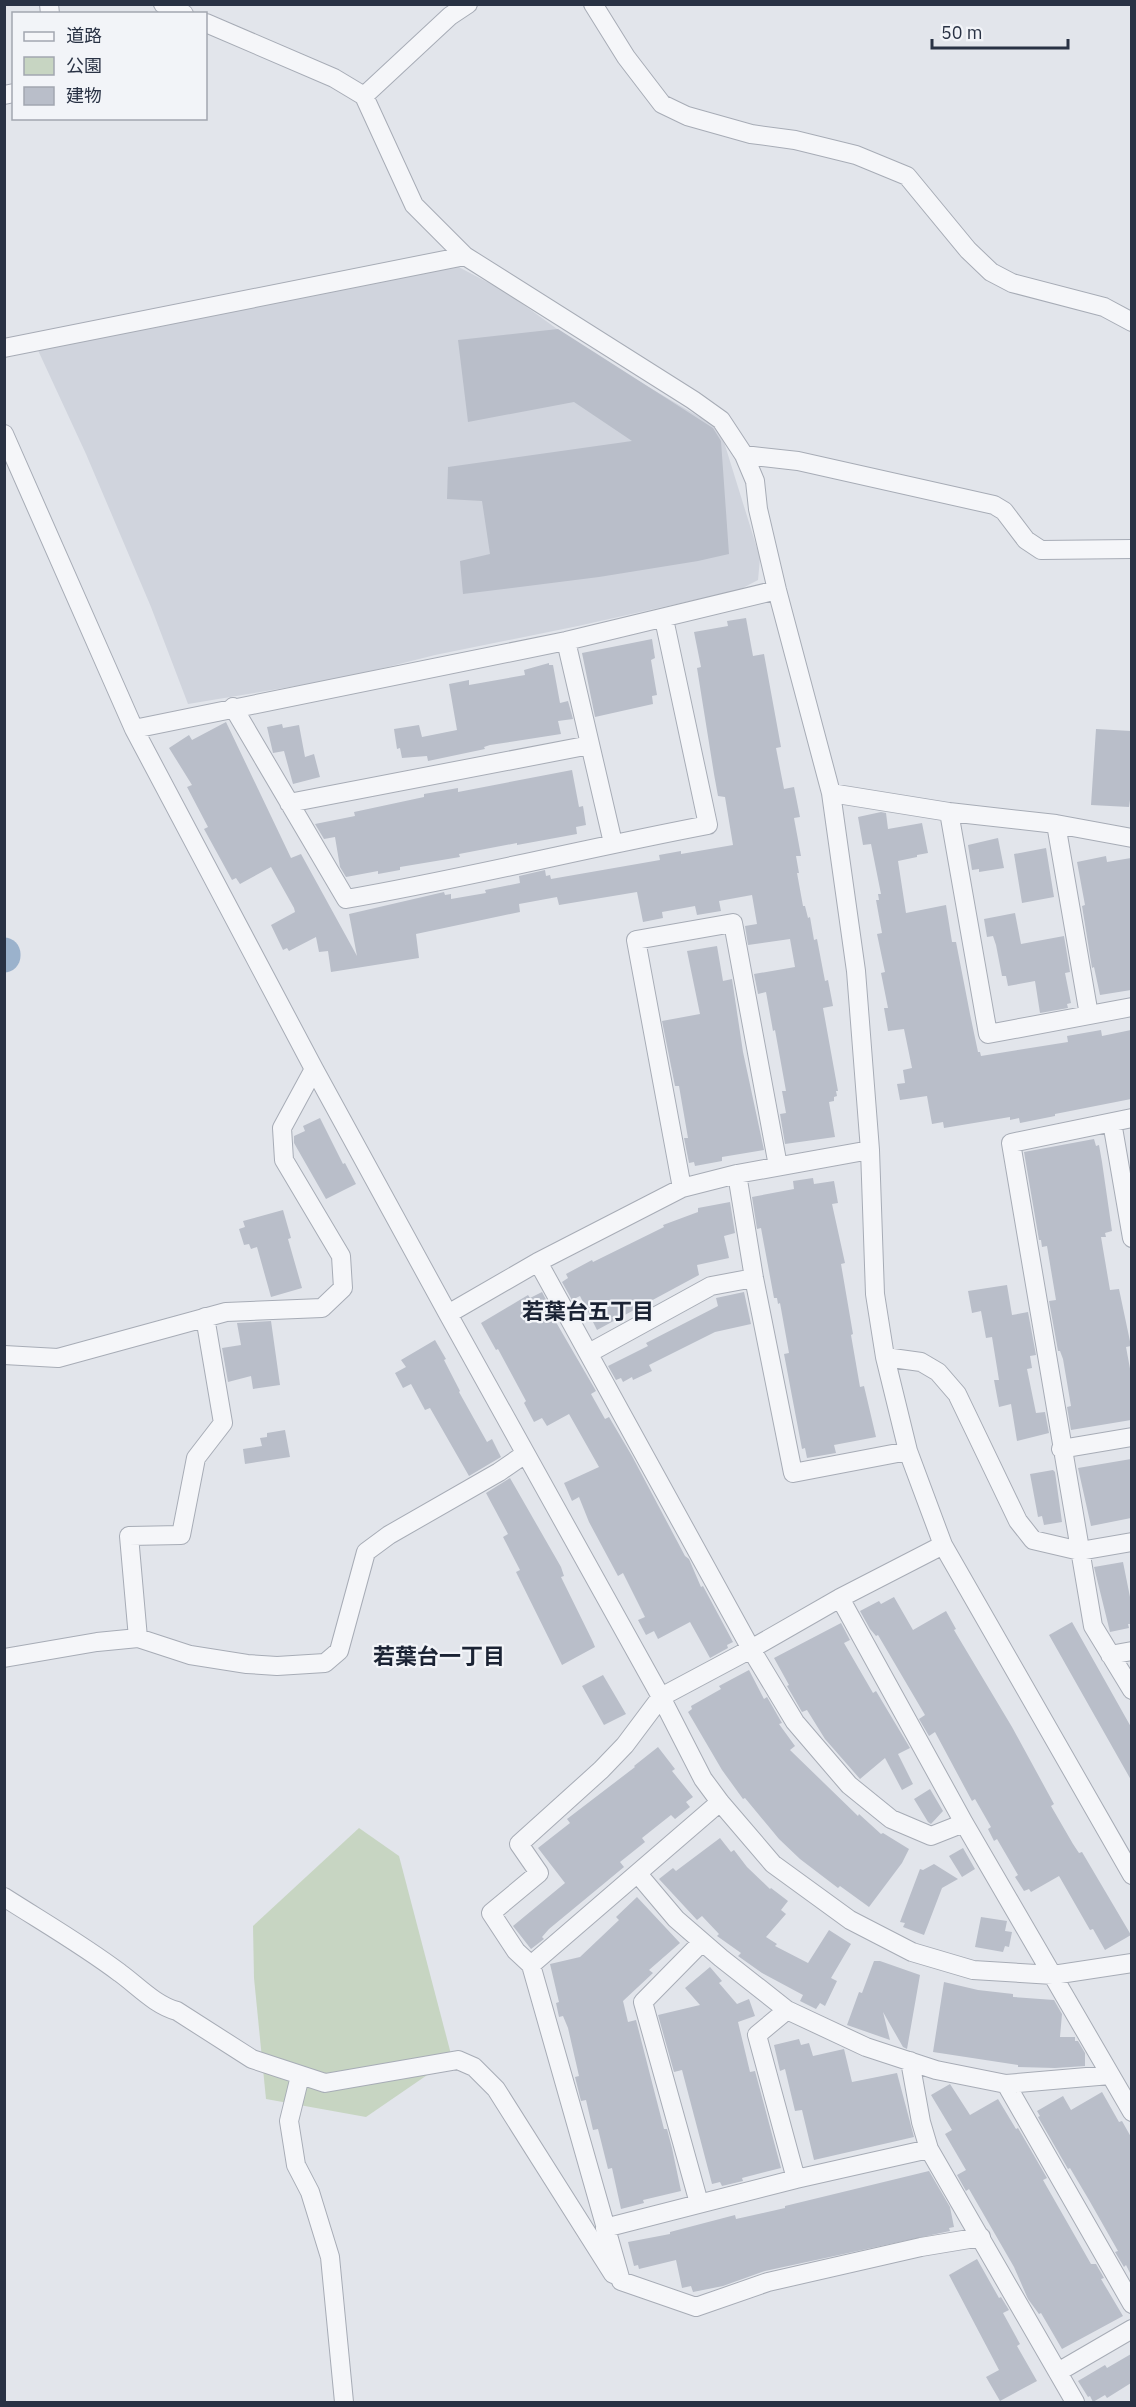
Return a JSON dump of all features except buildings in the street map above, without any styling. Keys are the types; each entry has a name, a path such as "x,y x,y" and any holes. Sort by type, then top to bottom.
{"street":[{"path":"163,4 180,12"},
{"path":"363,96 450,16 468,4"},
{"path":"593,4 626,57 662,105 687,116 750,134 795,140 856,155 907,176 968,250 991,272 1012,283 1104,307 1131,322"},
{"path":"207,23 334,78 363,96 414,204 465,256 693,400 721,420 744,455 755,481 758,509 777,590 831,793 856,970 870,1150 875,1294 885,1357 908,1451 943,1545 1131,1875"},
{"path":"4,348 465,256"},
{"path":"4,434 134,729 314,1069 661,1697 703,1779 773,1864 850,1920 912,1952 973,1970 1053,1975 1131,1963"},
{"path":"744,455 798,461 994,505 1004,512 1026,540 1041,550 1131,549"},
{"path":"134,729 566,641 777,590"},
{"path":"233,707 346,899 408,888 613,843 708,825 664,619"},
{"path":"566,641 613,843"},
{"path":"289,803 590,745"},
{"path":"831,793 949,812 1056,824 1131,838"},
{"path":"949,812 988,1034 1131,1007"},
{"path":"1056,824 1089,1015"},
{"path":"682,1188 636,940 733,923 778,1166"},
{"path":"4,1355 58,1358 226,1312 322,1308 343,1288 341,1256 284,1160 282,1128 314,1069"},
{"path":"1131,1118 1011,1143 1061,1449 1093,1626 1131,1690"},
{"path":"1112,1122 1131,1238"},
{"path":"448,1314 538,1262 682,1188 737,1173 870,1150"},
{"path":"737,1173 754,1278 793,1473 908,1451"},
{"path":"538,1262 751,1649 795,1722 849,1785 891,1819 931,1836 964,1823"},
{"path":"589,1353 711,1286 754,1278"},
{"path":"138,1638 129,1536 182,1535 196,1458 223,1423 205,1317"},
{"path":"885,1357 921,1362 938,1372 957,1394 1018,1521 1033,1540 1080,1551 1131,1542"},
{"path":"1061,1449 1131,1437"},
{"path":"4,1658 97,1642 138,1638 190,1655 247,1664 277,1666 325,1663 339,1651 366,1552 388,1535 499,1472 525,1454"},
{"path":"621,2281 531,1965 516,1951 491,1913 539,1873 519,1844 602,1770 625,1745 661,1697 840,1598 943,1545"},
{"path":"840,1598 964,1823 1131,2112"},
{"path":"1110,1655 1131,1651"},
{"path":"531,1965 720,1802"},
{"path":"638,1874 676,1919 787,2010 866,2047 936,2070 1006,2084 1110,2075"},
{"path":"4,1897 121,1973 160,2002 252,2059 325,2083 459,2060 474,2067 496,2090 612,2273 621,2281 696,2307 768,2282 921,2247 981,2237"},
{"path":"699,2203 643,2001 702,1942"},
{"path":"787,2010 757,2035 796,2179"},
{"path":"910,2061 928,2149 1075,2403"},
{"path":"300,2076 289,2121 296,2165 310,2192 330,2257 344,2403"},
{"path":"1006,2084 1131,2304"},
{"path":"605,2228 796,2179 928,2149"},
{"path":"1058,2372 1131,2330"}],"shaded area":[{"path":"453,264 506,292 589,352 720,429 760,558 758,580 739,590 435,655 344,678 188,704 151,607 86,454 36,346"}],"green space":[{"path":"359,1828 399,1856 452,2058 366,2117 266,2099 254,1978 253,1926"}],"district":[{"name":"若葉台五丁目","path":"588,1310"},
{"name":"若葉台一丁目","path":"439,1655"}]}
